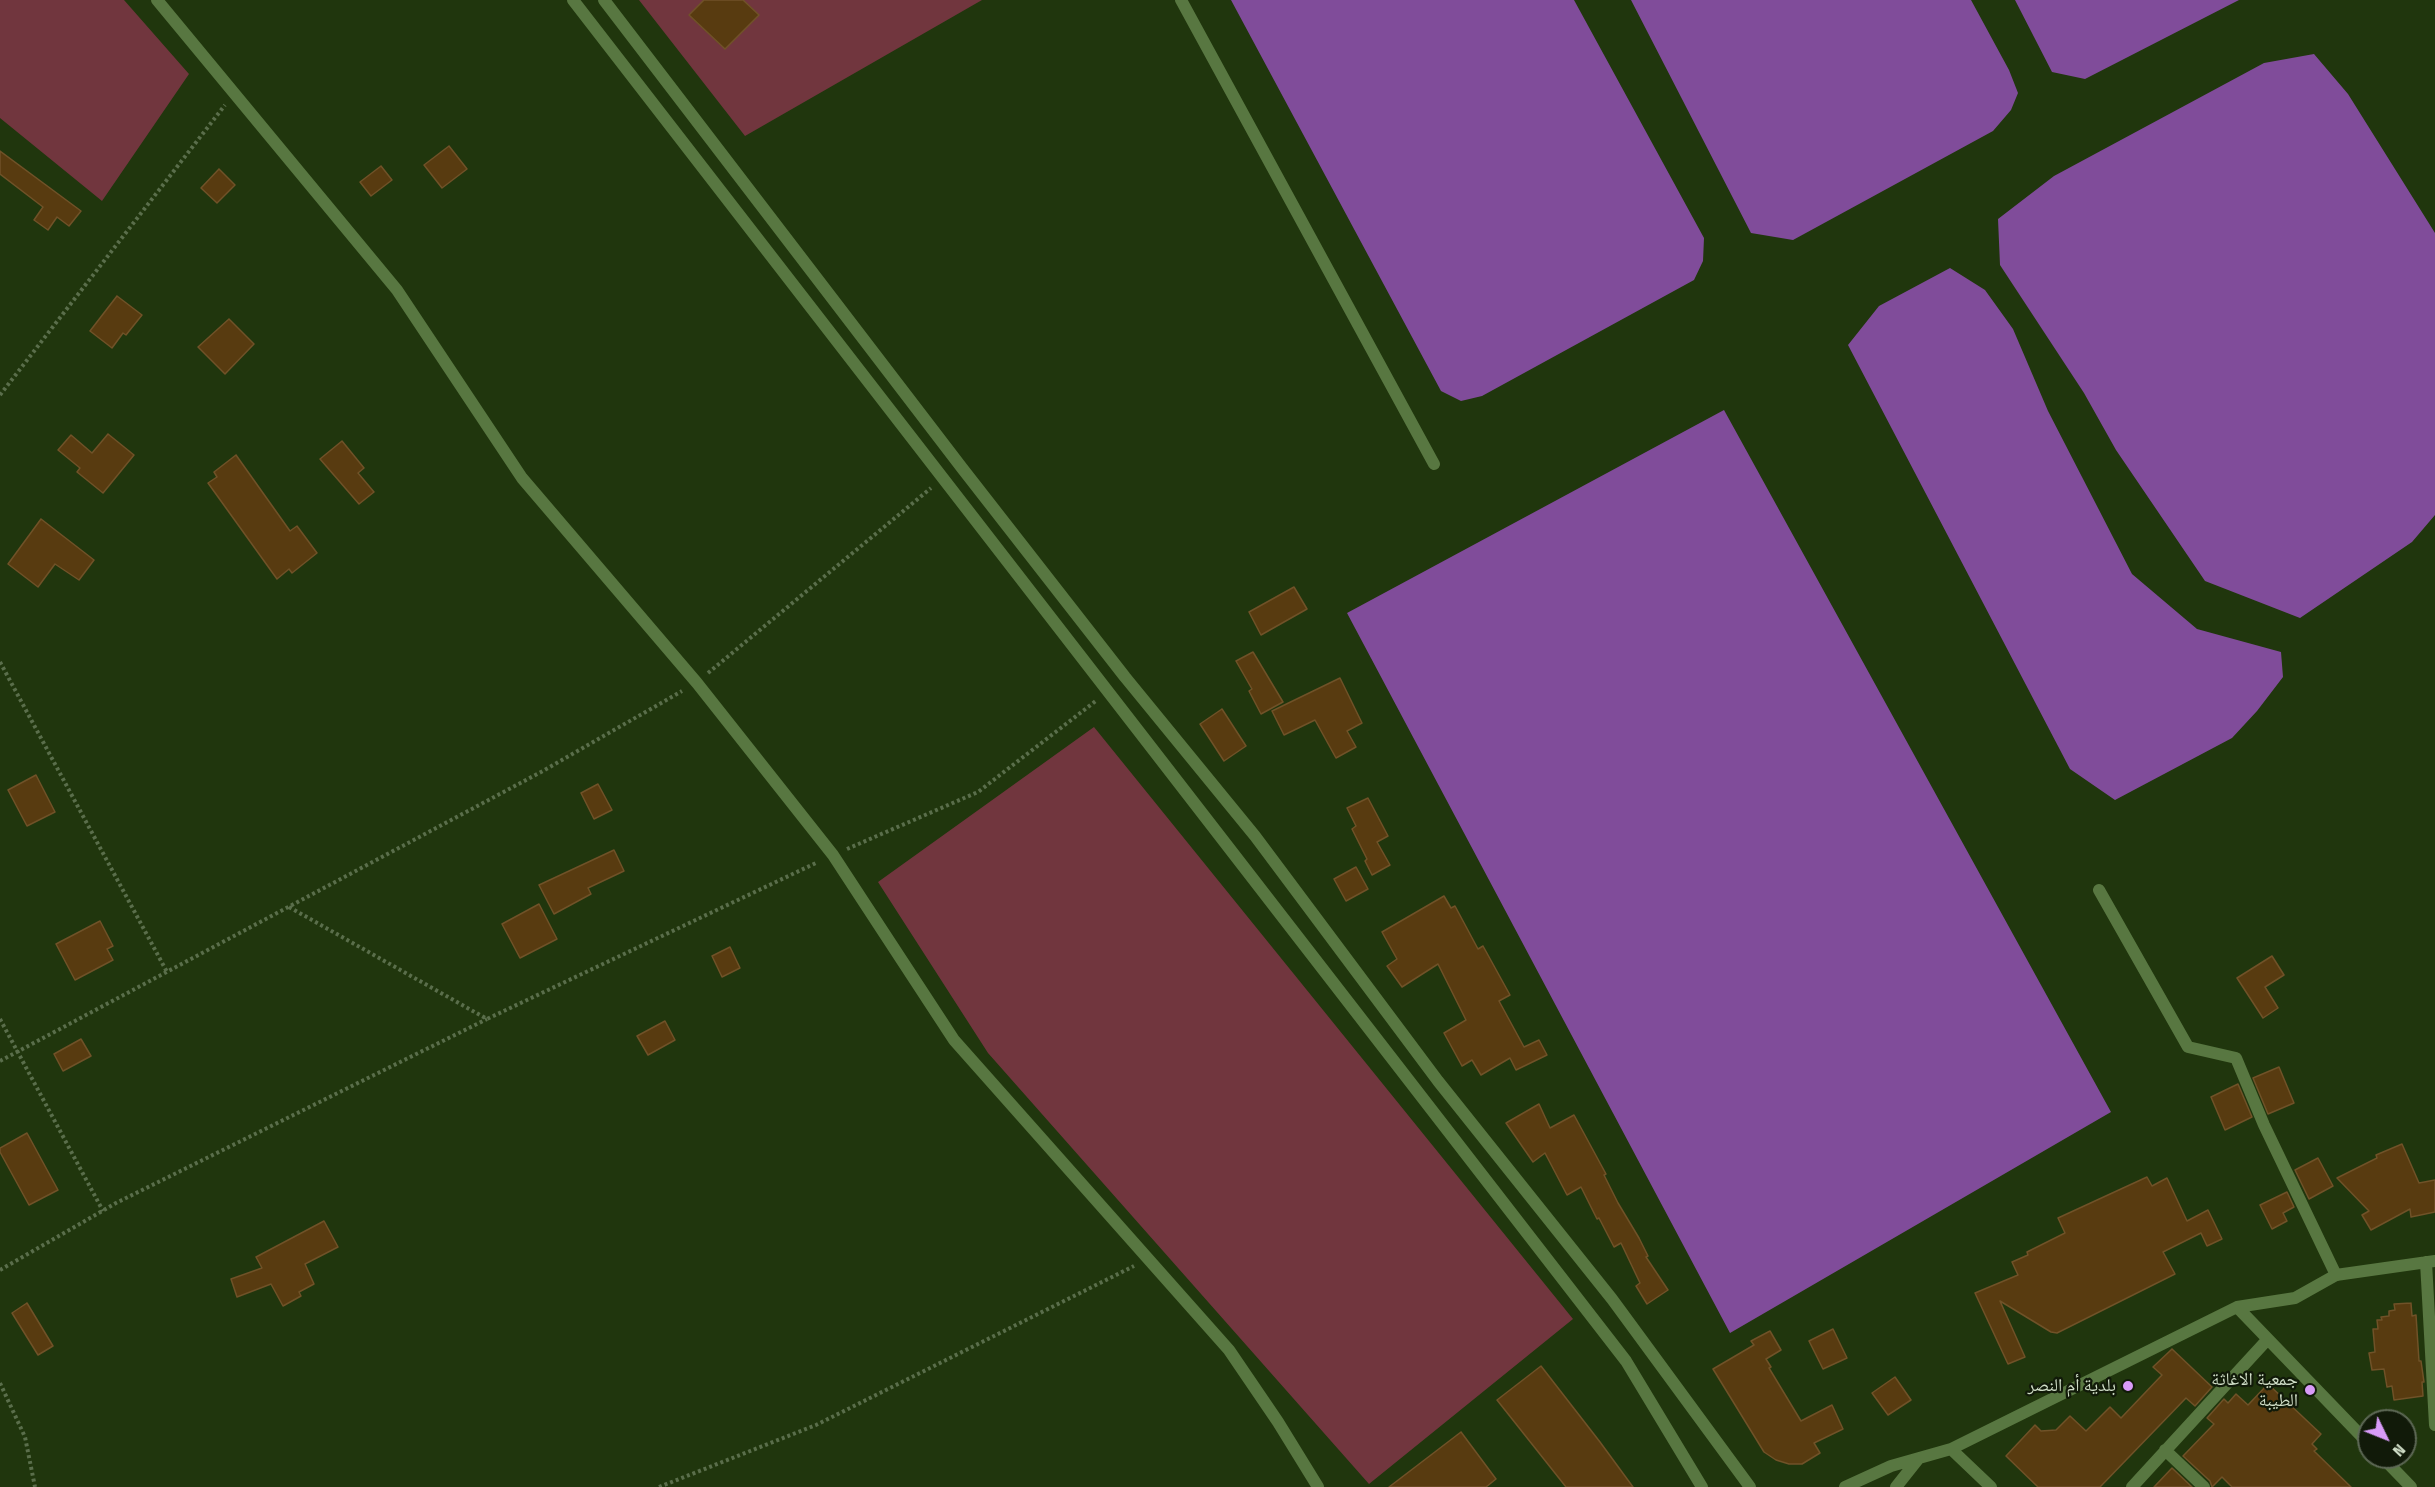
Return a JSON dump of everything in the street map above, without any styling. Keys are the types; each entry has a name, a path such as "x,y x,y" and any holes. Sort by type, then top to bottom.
{"street":[{"path":"157,0 397,290 522,478 697,683 833,855 954,1040 1119,1223 1229,1350 1278,1422 1318,1487"},
{"path":"573,0 1626,1361 1702,1487"},
{"path":"604,0 962,468 1125,677 1255,836 1438,1081 1612,1299 1750,1487"},
{"path":"1181,0 1434,464"},
{"path":"2099,890 2188,1047 2236,1058 2264,1125 2336,1275"},
{"path":"1845,1487 1891,1466 1951,1449 2237,1307 2295,1298 2336,1275 2430,1261 2435,1425"},
{"path":"2237,1307 2357,1432"},
{"path":"2132,1487 2267,1340"},
{"path":"1951,1449 1991,1487"},
{"path":"2165,1450 2204,1487"},
{"path":"1896,1487 1919,1458"},
{"path":"2394,1469 2411,1487"}],"path":[{"path":"0,395 234,92"},
{"path":"0,1061 541,772 697,683 942,479"},
{"path":"0,662 167,972"},
{"path":"0,1270 103,1211 487,1019 833,855 978,792 1107,693"},
{"path":"289,907 487,1019"},
{"path":"0,1018 103,1211"},
{"path":"659,1487 816,1425 1148,1259"},
{"path":"0,1383 25,1437 35,1487"}],"shaded area":[{"path":"0,0 124,0 189,74 102,201 0,118"},
{"path":"639,0 982,0 745,136"},
{"path":"1231,0 1574,0 1704,238 1703,261 1694,280 1482,396 1461,401 1441,391"},
{"path":"1631,0 1971,0 2009,70 2018,93 2011,110 1993,131 1793,240 1751,233"},
{"path":"2015,0 2239,0 2085,79 2052,72"},
{"path":"2314,54 2348,94 2435,233 2435,515 2412,542 2300,618 2205,581 2116,450 2084,393 2000,265 1998,219 2054,176 2264,63"},
{"path":"1950,268 1985,290 2013,329 2048,411 2132,574 2197,629 2281,652 2283,677 2257,711 2232,738 2115,800 2070,769 1848,345 1879,306"},
{"path":"1724,410 2111,1112 1730,1333 1347,613"},
{"path":"1094,727 1573,1319 1369,1484 988,1053 878,882"}],"building":[{"path":"704,0 743,0 759,15 725,49 689,15"},
{"path":"449,146 467,169 442,188 424,165"},
{"path":"0,151 81,211 69,226 57,217 48,230 34,220 43,207 0,174"},
{"path":"381,166 392,180 371,196 360,182"},
{"path":"219,169 235,185 217,203 201,188"},
{"path":"117,296 142,315 126,335 123,333 112,348 90,331"},
{"path":"229,319 254,344 225,374 198,347"},
{"path":"108,434 134,455 103,493 77,472 80,468 58,450 71,435 92,453"},
{"path":"342,441 364,468 358,473 374,492 359,504 320,459"},
{"path":"236,455 290,531 297,526 317,553 292,573 289,569 277,579 208,483 217,477 214,472"},
{"path":"41,519 94,560 79,580 55,564 38,587 8,564"},
{"path":"1294,587 1307,609 1261,635 1249,612"},
{"path":"1253,652 1283,702 1261,714 1249,691 1252,689 1236,661"},
{"path":"1340,678 1362,723 1347,731 1356,747 1336,758 1315,720 1284,735 1272,711"},
{"path":"1222,709 1246,746 1224,761 1200,724"},
{"path":"36,775 55,812 27,826 8,790"},
{"path":"598,784 612,810 594,819 581,793"},
{"path":"1368,798 1388,836 1377,842 1390,865 1372,875 1352,829 1356,826 1347,808"},
{"path":"614,850 624,871 588,888 591,894 554,914 539,885"},
{"path":"1356,867 1368,889 1346,901 1334,879"},
{"path":"1444,896 1451,908 1455,906 1478,949 1483,946 1510,995 1499,1001 1524,1047 1539,1040 1547,1055 1516,1070 1510,1058 1481,1075 1472,1060 1462,1066 1444,1033 1466,1020 1438,964 1402,987 1387,966 1397,959 1382,932"},
{"path":"539,904 557,939 520,958 502,924"},
{"path":"100,921 113,946 107,949 113,960 75,980 56,944"},
{"path":"730,947 740,968 722,977 712,956"},
{"path":"2272,956 2284,975 2265,987 2278,1008 2263,1018 2237,978"},
{"path":"665,1021 675,1040 648,1055 637,1036"},
{"path":"81,1039 91,1056 63,1071 54,1054"},
{"path":"2279,1067 2294,1103 2268,1114 2253,1078"},
{"path":"2238,1084 2252,1117 2225,1130 2211,1097"},
{"path":"1539,1104 1550,1128 1574,1115 1606,1174 1604,1175 1618,1203 1648,1256 1646,1257 1668,1290 1647,1304 1636,1286 1640,1283 1621,1243 1614,1247 1581,1187 1567,1195 1545,1153 1533,1162 1506,1123"},
{"path":"27,1133 58,1190 29,1205 0,1152 0,1148"},
{"path":"2402,1144 2419,1183 2435,1180 2435,1212 2411,1217 2410,1209 2371,1230 2362,1215 2369,1211 2337,1178 2377,1158 2376,1155"},
{"path":"2318,1158 2333,1186 2309,1199 2295,1170"},
{"path":"2147,1177 2152,1186 2167,1178 2187,1221 2208,1210 2222,1239 2207,1246 2201,1233 2163,1252 2175,1274 2057,1333 2051,1332 2000,1301 2025,1357 2008,1364 1975,1293 2018,1275 2012,1262 2065,1233 2058,1218"},
{"path":"2287,1192 2294,1207 2283,1213 2287,1221 2272,1229 2260,1205"},
{"path":"324,1221 338,1247 305,1264 314,1284 299,1292 301,1296 283,1306 271,1284 237,1297 231,1279 262,1268 256,1257"},
{"path":"27,1303 53,1346 38,1355 12,1313"},
{"path":"2411,1303 2412,1316 2416,1315 2419,1361 2421,1361 2424,1382 2422,1382 2423,1396 2394,1400 2392,1386 2387,1387 2384,1369 2372,1370 2369,1353 2375,1352 2373,1329 2378,1329 2377,1320 2382,1320 2381,1317 2389,1316 2389,1311 2395,1310 2394,1304"},
{"path":"1833,1329 1847,1358 1823,1369 1809,1341"},
{"path":"1770,1331 1781,1350 1766,1359 1771,1367 1769,1368 1801,1421 1832,1405 1843,1429 1814,1443 1820,1453 1802,1464 1789,1464 1776,1460 1764,1452 1713,1369 1754,1345 1751,1341"},
{"path":"2172,1349 2212,1387 2195,1406 2186,1398 2100,1487 2038,1487 2006,1456 2035,1425 2041,1431 2056,1430 2070,1416 2086,1431 2110,1407 2121,1418 2162,1375 2153,1367"},
{"path":"1541,1366 1633,1487 1566,1487 1497,1400"},
{"path":"1895,1377 1911,1400 1888,1415 1872,1393"},
{"path":"2268,1384 2321,1434 2312,1444 2317,1449 2314,1451 2351,1487 2232,1487 2222,1477 2212,1487 2210,1481 2183,1456 2214,1424 2207,1418 2224,1399 2228,1403 2236,1394 2248,1405"},
{"path":"1461,1432 1496,1479 1486,1487 1389,1487"},
{"path":"2172,1468 2192,1487 2154,1487"}],"place":[{"name":"بلدية أم النصر","path":"2128,1386"},
{"name":"جمعية الاغاثة الطيبة","path":"2310,1390"}]}
